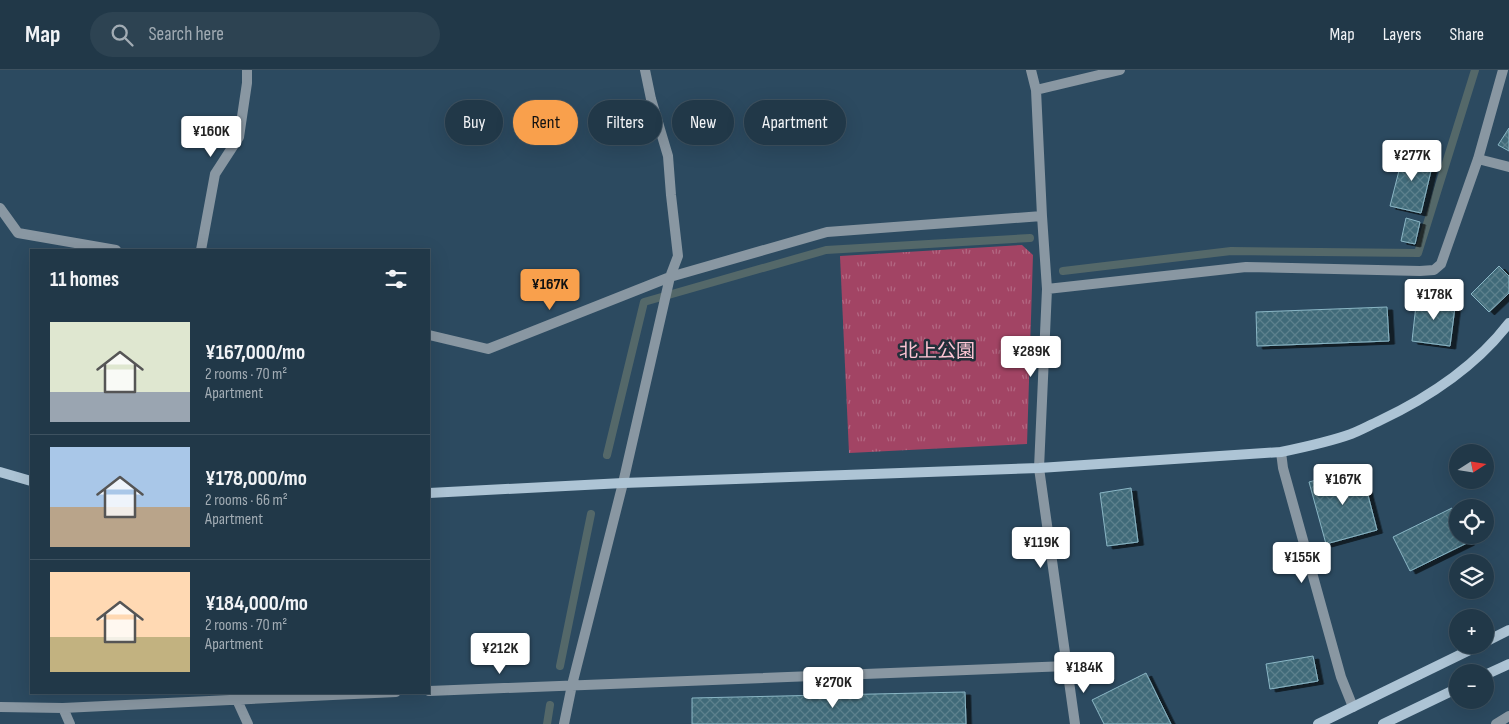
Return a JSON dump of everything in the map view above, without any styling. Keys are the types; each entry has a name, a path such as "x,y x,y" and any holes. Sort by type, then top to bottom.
{"street":[{"path":"201,249 215,174 239,136 247,83 247,70"},
{"path":"564,724 572,685 623,483 670,276 678,256 668,156 651,99 645,70"},
{"path":"1031,70 1036,90 1047,289 1039,468 1075,724"},
{"path":"1036,90 1120,70"},
{"path":"1047,289 1246,267 1434,270 1441,264 1478,159 1503,70"},
{"path":"1478,159 1509,167"},
{"path":"0,208 18,233 110,249"},
{"path":"430,334 488,349 670,276 827,232 1042,216"},
{"path":"430,493 623,483 1039,468 1281,452 1352,434 1400,411 1447,382 1478,356 1509,323"},
{"path":"1281,452 1341,677 1353,707"},
{"path":"0,472 30,481"},
{"path":"1494,638 1509,630"},
{"path":"1318,724 1462,654"},
{"path":"1494,671 1509,664"},
{"path":"430,691 1068,666"},
{"path":"1383,724 1449,692"},
{"path":"0,707 63,708 167,698 237,700 356,694"},
{"path":"237,700 248,724"},
{"path":"63,708 70,724"},
{"path":"1496,724 1509,716"}],"green space":[{"name":"北上公園","path":"1022,245 1033,255 1027,444 849,453 840,256"}],"building":[{"path":"1509,128 1509,151 1498,145"},
{"path":"1404,151 1434,158 1421,213 1390,206"},
{"path":"1406,218 1420,222 1415,244 1401,241"},
{"path":"1499,266 1509,276 1509,293 1489,312 1471,294"},
{"path":"1425,295 1456,299 1450,346 1412,341 1416,305 1424,306"},
{"path":"1387,307 1389,341 1257,346 1256,312"},
{"path":"1361,468 1377,530 1326,544 1309,482"},
{"path":"1131,488 1138,542 1107,546 1100,493"},
{"path":"1449,509 1449,544 1465,544 1410,571 1393,537"},
{"path":"1313,656 1318,681 1270,689 1266,664"},
{"path":"1146,673 1171,724 1104,724 1092,700"},
{"path":"965,692 966,724 692,724 692,698"}],"waterway":[{"path":"1063,271 1231,251 1418,253 1475,70"},
{"path":"607,455 644,302 826,250 1030,238"},
{"path":"560,666 591,514"},
{"path":"547,724 550,705"}]}
